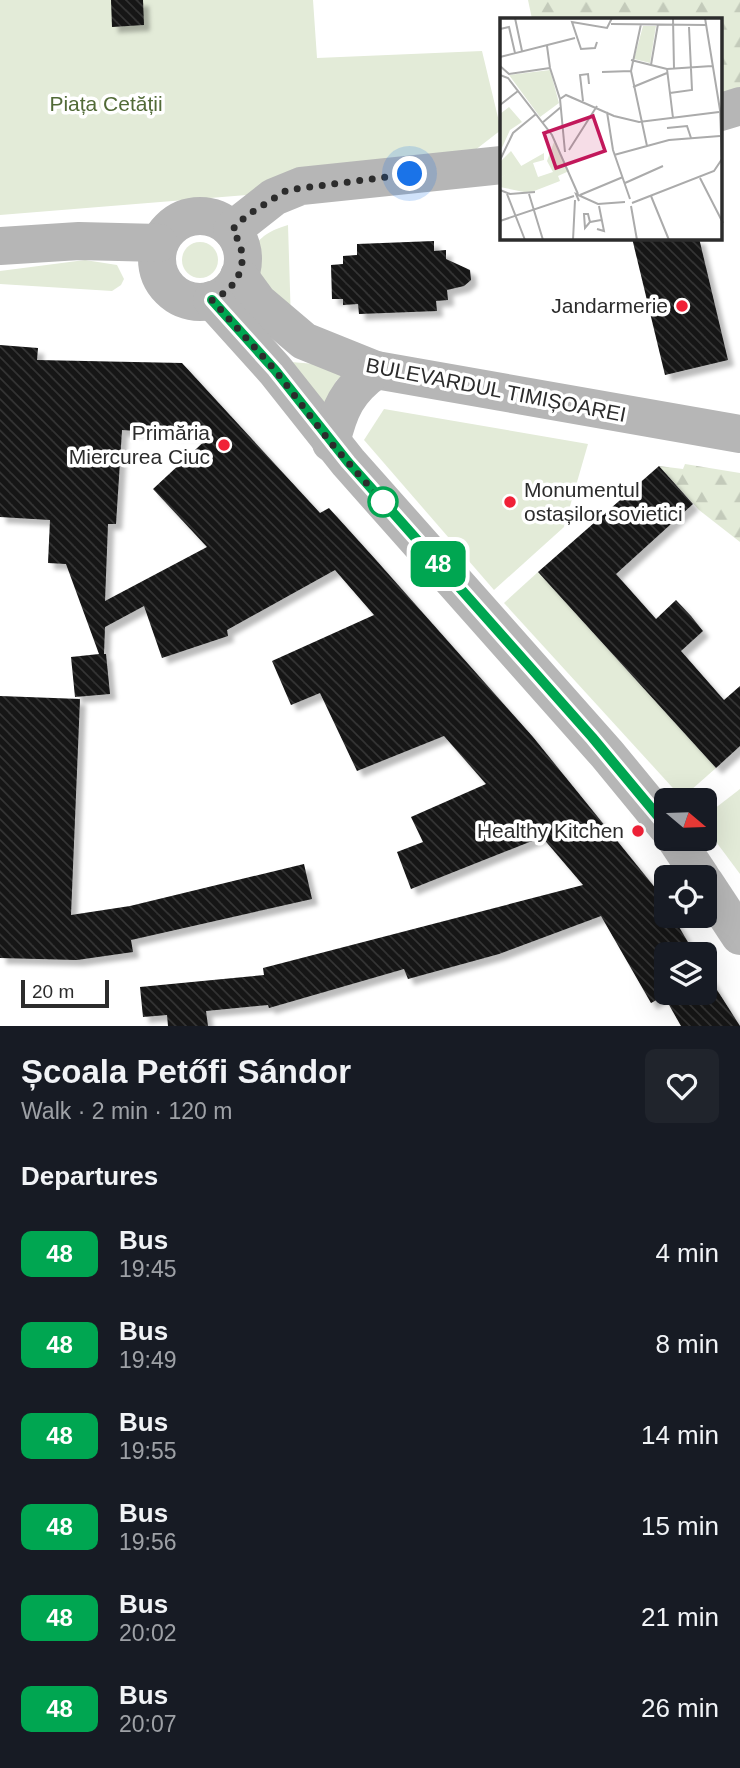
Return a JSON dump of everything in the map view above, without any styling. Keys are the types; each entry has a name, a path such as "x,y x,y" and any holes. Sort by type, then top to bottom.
{"street":[{"path":"722,112 740,106"},
{"path":"232,230 274,197 301,186 500,164"},
{"path":"192,216 214,217 232,230 242,248 225,288 191,301 168,288 158,271 156,257 159,243 172,225 192,216"},
{"path":"0,246 79,241 159,243"},
{"path":"225,288 275,370 331,443 592,737 654,811"},
{"name":"BULEVARDUL TIMIȘOAREI","path":"225,288 258,302 304,341 376,370 740,434"},
{"path":"331,443 346,397 359,382 376,370"},
{"path":"717,901 740,936"}],"green space":[{"name":"Piața Cetății","path":"0,0 313,0 317,58 482,51 500,131 461,161 271,193 0,215"},
{"path":"528,0 740,0 740,87 722,94 722,18 532,18"},
{"path":"288,225 291,322 262,283 255,269 253,256 257,244 268,233"},
{"path":"200,242 213,247 218,260 213,273 200,278 187,273 182,260 187,247"},
{"path":"85,260 117,265 124,279 121,285 112,291 0,284 0,271"},
{"path":"291,362 327,365 345,374 336,381 327,407"},
{"path":"384,409 588,444 564,527 494,590 364,440"},
{"path":"685,464 740,473 740,542 699,510 659,466 683,469"},
{"path":"538,572 716,768 693,788 673,788 504,603"},
{"path":"740,789 740,874 718,844 718,806"}],"building":[{"path":"111,0 143,0 144,25 112,27"},
{"name":"Jandarmerie","path":"632,240 699,240 728,360 665,375"},
{"path":"434,241 434,251 446,250 446,259 470,270 471,280 464,286 447,290 448,300 436,301 437,311 359,314 358,304 343,305 343,299 332,299 331,265 343,264 343,256 357,255 357,244"},
{"path":"0,345 38,348 37,360 182,363 320,513 329,508 376,560 533,737 654,886 654,928 680,928 688,942 654,942 654,1001 651,1003 601,916 499,954 408,979 404,969 269,1008 268,1005 206,1011 208,1026 168,1026 167,1015 143,1017 140,987 264,975 263,968 583,885 542,837 411,889 397,852 423,842 411,817 486,784 444,736 357,771 320,693 291,705 272,661 374,615 335,570 227,630 228,636 162,658 144,606 105,627 104,654 110,694 75,697 71,657 99,654 66,564 48,563 50,520 0,517","holes":["122,430 210,436 153,489 207,547 105,601 108,524 116,524"]},
{"path":"659,466 693,504 616,574 656,619 676,600 691,616 703,631 681,651 724,700 740,686 740,746 716,768 538,572"},
{"path":"0,696 80,699 71,915 130,906 304,864 312,899 131,940 133,952 77,960 0,958"},
{"path":"717,990 740,1026 681,1026 669,1005 717,1005"}],"bus line":[{"name":"48","path":"212,300 230,324 275,370 331,443 592,737 654,811"}],"place":[{"name":"Jandarmerie","path":"682,306"},
{"name":"Primăria Miercurea Ciuc","path":"224,445"},
{"name":"Monumentul ostașilor sovietici","path":"510,502"},
{"name":"Healthy Kitchen","path":"638,831"}],"route":[{"path":"383,502 331,443 275,370 230,324 212,300 234,285 242,270 242,248 232,230 246,216 274,197 301,186 410,174"}]}
